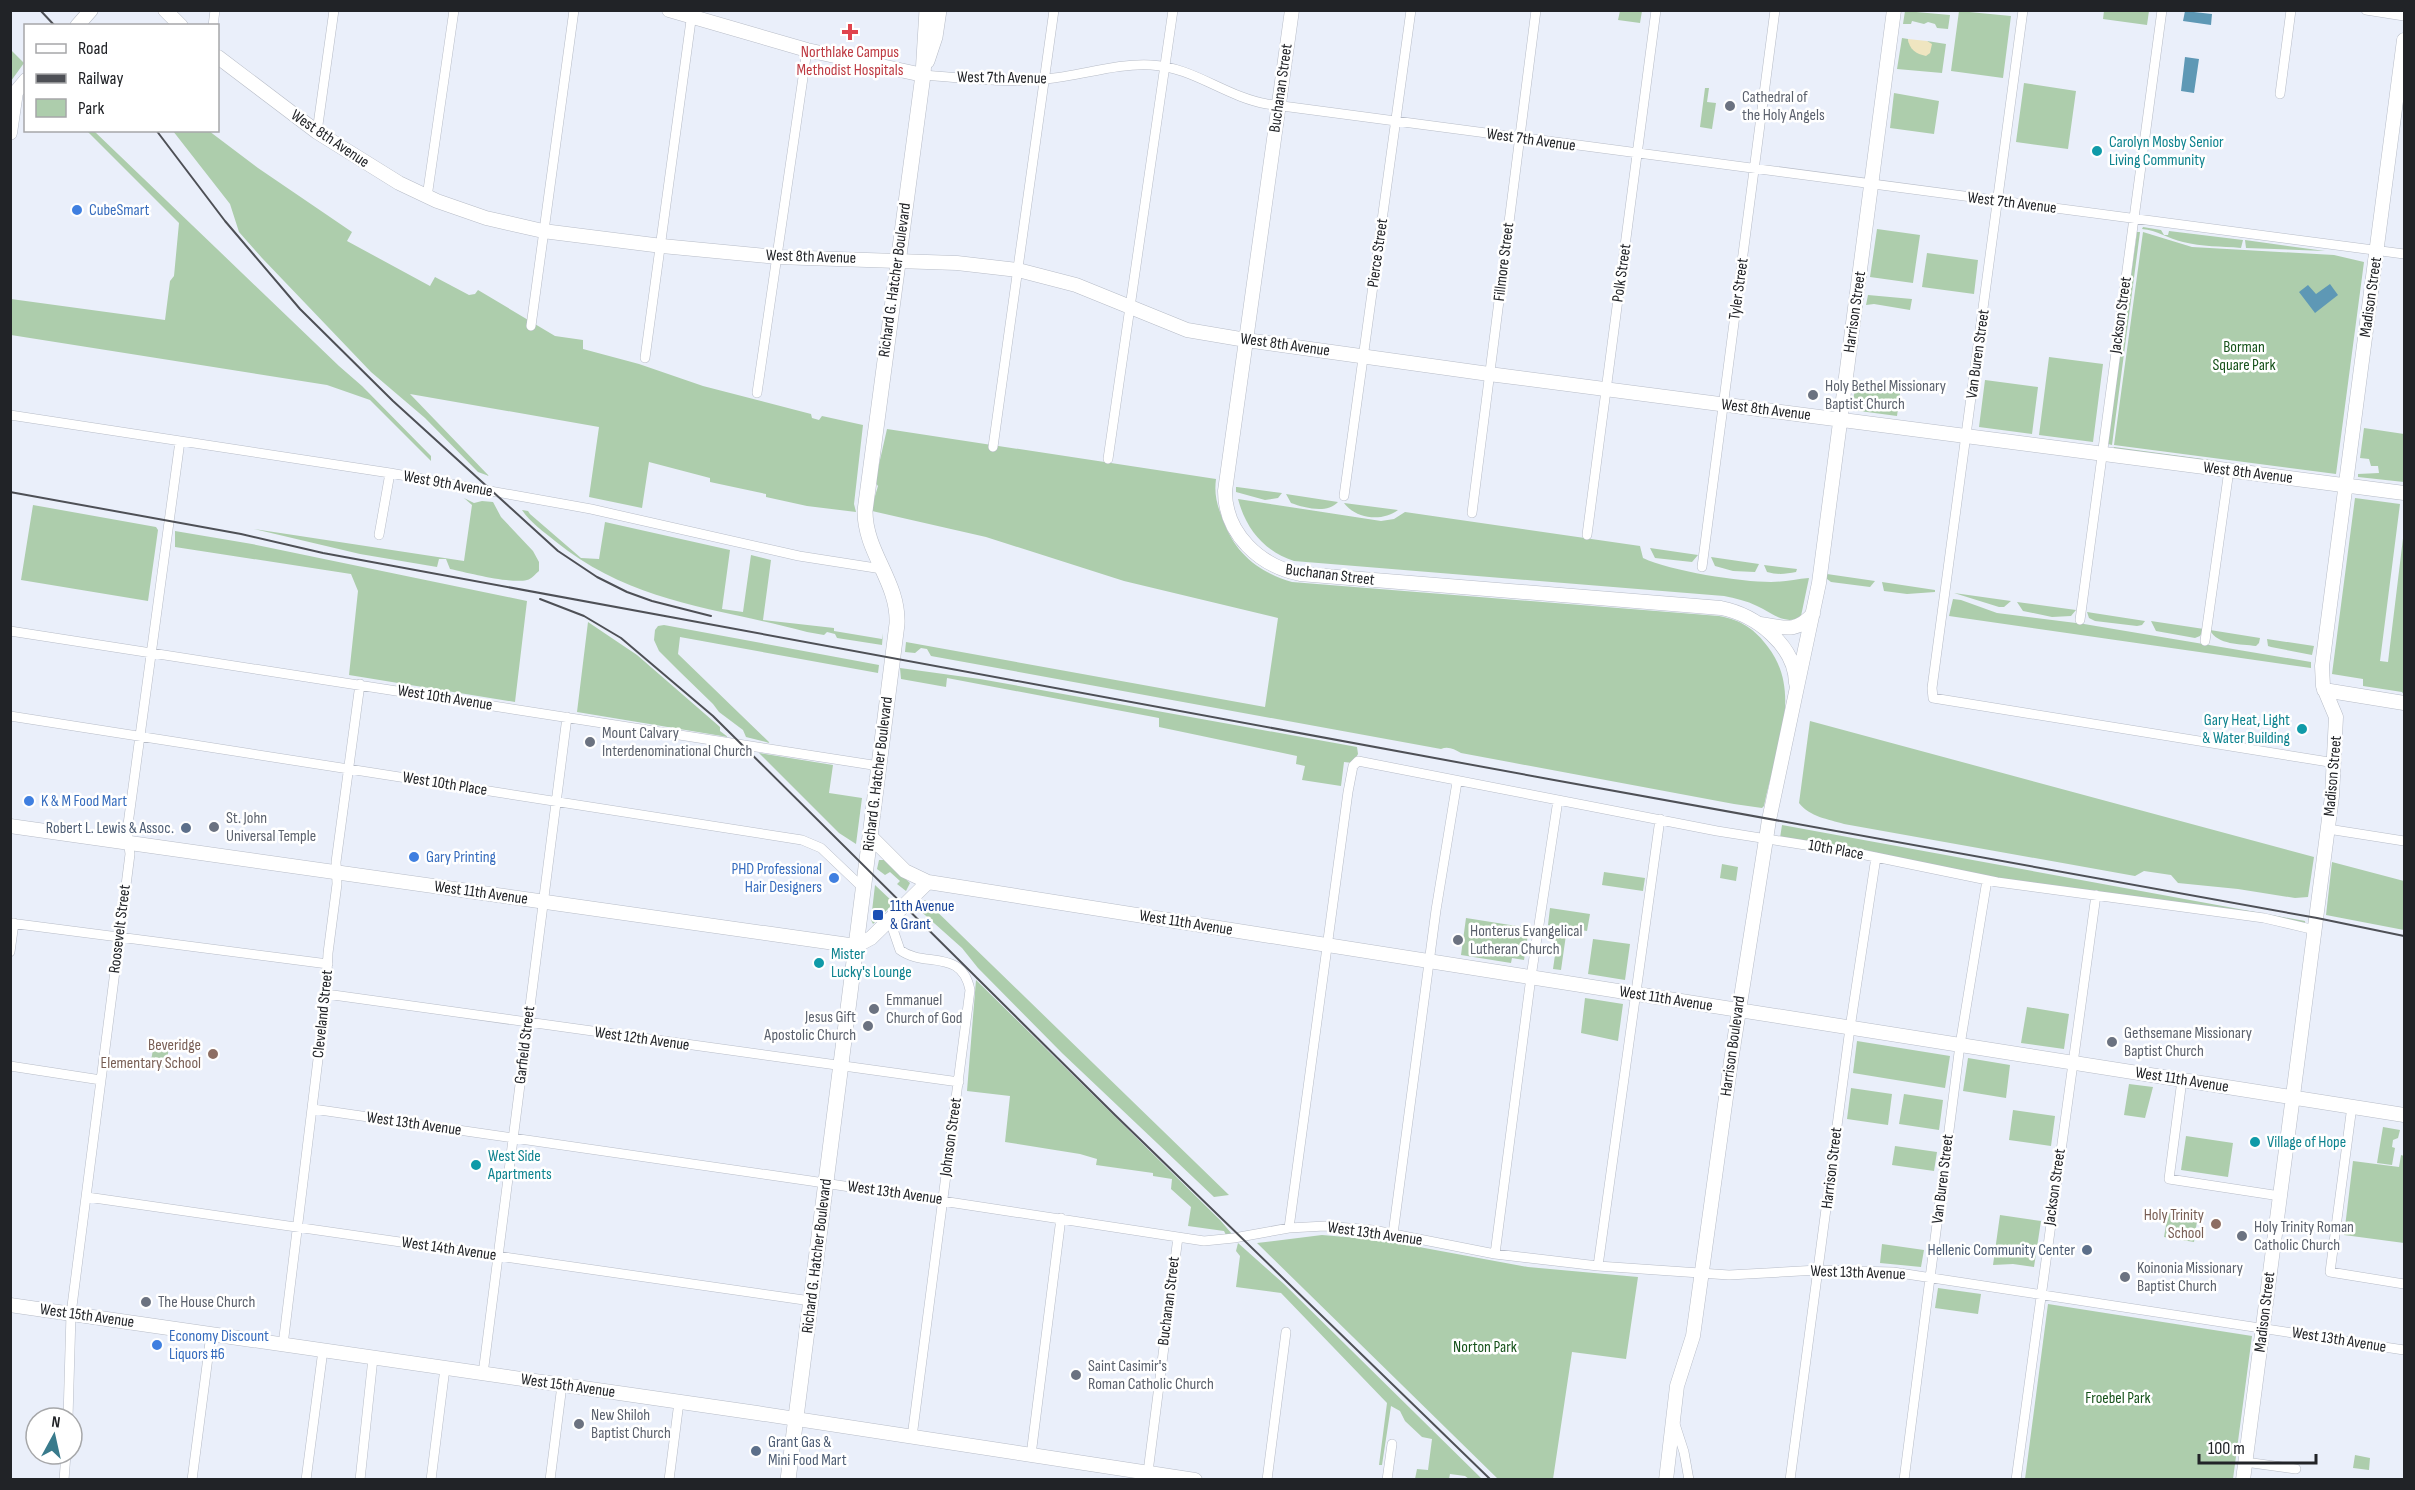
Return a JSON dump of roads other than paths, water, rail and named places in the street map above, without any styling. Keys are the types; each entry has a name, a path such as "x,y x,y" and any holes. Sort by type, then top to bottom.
{"main road":[{"name":"Richard G. Hatcher Boulevard","path":"788,1479 898,607 894,593 868,540 865,511 923,75 927,10"},
{"name":"Richard G. Hatcher Boulevard","path":"923,75 935,38 939,10"}],"street":[{"path":"79,24 91,10"},
{"path":"165,10 179,24"},
{"path":"317,132 334,10"},
{"path":"427,197 454,10"},
{"path":"531,326 574,10"},
{"name":"West 7th Avenue","path":"669,10 692,14 807,50 923,75 990,80 1044,80 1138,65 1164,67 1188,73 1242,98 1279,105 2404,254"},
{"path":"993,447 1054,10"},
{"path":"1108,459 1173,10"},
{"name":"Buchanan Street","path":"1292,10 1225,495 1231,518 1240,537 1250,550 1272,565 1300,574 1739,611 1760,624 1780,645 1792,665 1796,680 1795,705"},
{"name":"Pierce Street","path":"1344,496 1411,10"},
{"name":"Fillmore Street","path":"1472,513 1536,10"},
{"name":"Polk Street","path":"1587,535 1656,10"},
{"name":"Tyler Street","path":"1702,567 1775,10"},
{"name":"Harrison Street","path":"1813,614 1841,419 1894,10"},
{"name":"Van Buren Street","path":"2023,10 1968,436 1932,688 1933,698 2335,763"},
{"name":"Jackson Street","path":"2080,620 2162,10"},
{"path":"2280,94 2291,10"},
{"path":"2366,10 2404,16"},
{"path":"645,358 692,14"},
{"name":"Madison Street","path":"2243,1479 2328,829 2335,763 2336,717 2324,690 2321,676 2404,40"},
{"path":"757,393 807,50"},
{"name":"West 8th Avenue","path":"219,58 317,132 389,177 427,197 486,218 543,231 777,257 957,263 1018,270 1076,285 1187,330 1246,340 1489,374 2404,493"},
{"path":"10,133 16,92 24,82"},
{"name":"West 9th Avenue","path":"10,415 390,473 591,509 799,556 882,569"},
{"name":"Roosevelt Street","path":"68,1406 71,1314 130,854 127,832 180,441"},
{"path":"2205,641 2229,470"},
{"path":"379,535 390,473"},
{"path":"1760,624 1795,628 1804,624 1813,614"},
{"name":"Harrison Boulevard","path":"1666,1479 1678,1381 1693,1336 1738,1010 1767,838 1813,614"},
{"name":"West 10th Avenue","path":"10,630 879,766"},
{"name":"Cleveland Street","path":"283,1345 326,994 336,862 360,684"},
{"path":"2324,690 2404,703"},
{"name":"West 10th Place","path":"10,716 802,840 821,848 863,888"},
{"name":"Garfield Street","path":"483,1374 567,717"},
{"name":"10th Place","path":"1326,945 1353,766 1359,761 1457,782 1717,831 1876,857 1986,880 2264,918 2315,930"},
{"path":"1393,1234 1457,782"},
{"path":"1495,1254 1531,977 1558,800"},
{"path":"1598,1266 1660,819"},
{"name":"West 11th Avenue","path":"10,826 856,946"},
{"path":"2328,829 2404,841"},
{"name":"West 11th Avenue","path":"870,836 905,871 928,882 2404,1115"},
{"name":"Harrison Street","path":"1790,1479 1850,1028 1876,857"},
{"name":"Van Buren Street","path":"1904,1479 1960,1045 1986,880"},
{"path":"856,946 871,938 928,882"},
{"name":"Jackson Street","path":"2016,1479 2096,895"},
{"name":"Johnson Street","path":"890,921 897,946 903,952 952,963 962,972 969,984 970,996 912,1437"},
{"path":"10,952 12,923 328,964"},
{"path":"1289,1228 1326,945"},
{"name":"West 12th Avenue","path":"326,994 959,1082"},
{"path":"10,1066 101,1080"},
{"path":"2182,1080 2169,1179 2280,1196"},
{"path":"2352,1106 2330,1272 2404,1284"},
{"name":"West 13th Avenue","path":"313,1109 942,1200 1178,1237 1215,1241 1289,1228 1325,1226 1393,1234 1495,1254 1598,1266 1729,1275 1818,1270 1893,1272 2404,1350"},
{"name":"West 14th Avenue","path":"87,1197 811,1301"},
{"path":"1031,1455 1061,1218"},
{"name":"Buchanan Street","path":"1148,1472 1178,1237"},
{"name":"West 15th Avenue","path":"10,1305 1195,1479"},
{"path":"1267,1479 1286,1332"},
{"path":"192,1479 211,1334"},
{"path":"306,1479 323,1350"},
{"path":"360,1479 373,1358"},
{"path":"431,1479 445,1368"},
{"path":"550,1479 562,1385"},
{"path":"669,1479 679,1402"},
{"path":"1673,1418 1682,1442 1689,1479"},
{"path":"1387,1479 1392,1444"},
{"path":"2245,1462 2296,1469"}],"water":[{"path":"2185,11 2212,14 2211,25 2183,21"},
{"path":"2185,57 2199,59 2194,93 2181,91"},
{"path":"2330,284 2338,295 2315,313 2299,292 2308,285 2316,294"}],"railway":[{"path":"40,10 53,24"},
{"path":"158,132 225,221 300,309 393,401 558,551 597,577 627,592 711,616"},
{"path":"10,492 241,534 323,553 2317,918 2404,936"},
{"path":"540,599 584,616 621,638 713,716 1115,1115 1491,1480"}],"place":[{"name":"Northlake Campus Methodist Hospitals","path":"850,32"},
{"name":"Cathedral of the Holy Angels","path":"1730,106"},
{"name":"Carolyn Mosby Senior Living Community","path":"2097,151"},
{"name":"CubeSmart","path":"77,210"},
{"name":"Holy Bethel Missionary Baptist Church","path":"1813,395"},
{"name":"Gary Heat, Light & Water Building","path":"2302,729"},
{"name":"Mount Calvary Interdenominational Church","path":"590,742"},
{"name":"K & M Food Mart","path":"29,801"},
{"name":"St. John Universal Temple","path":"214,827"},
{"name":"Robert L. Lewis & Assoc.","path":"186,828"},
{"name":"Gary Printing","path":"414,857"},
{"name":"PHD Professional Hair Designers","path":"834,878"},
{"name":"11th Avenue & Grant","path":"878,915"},
{"name":"Honterus Evangelical Lutheran Church","path":"1458,940"},
{"name":"Mister Lucky's Lounge","path":"819,963"},
{"name":"Emmanuel Church of God","path":"874,1009"},
{"name":"Jesus Gift Apostolic Church","path":"868,1026"},
{"name":"Gethsemane Missionary Baptist Church","path":"2112,1042"},
{"name":"Beveridge Elementary School","path":"213,1054"},
{"name":"Village of Hope","path":"2255,1142"},
{"name":"West Side Apartments","path":"476,1165"},
{"name":"Holy Trinity School","path":"2216,1224"},
{"name":"Holy Trinity Roman Catholic Church","path":"2242,1236"},
{"name":"Hellenic Community Center","path":"2087,1250"},
{"name":"Koinonia Missionary Baptist Church","path":"2125,1277"},
{"name":"The House Church","path":"146,1302"},
{"name":"Economy Discount Liquors #6","path":"157,1345"},
{"name":"Saint Casimir's Roman Catholic Church","path":"1076,1375"},
{"name":"New Shiloh Baptist Church","path":"579,1424"},
{"name":"Grant Gas & Mini Food Mart","path":"756,1451"}],"park label":[{"name":"Borman Square Park","path":"2244,356"},
{"name":"Norton Park","path":"1485,1347"},
{"name":"Froebel Park","path":"2118,1398"}]}
